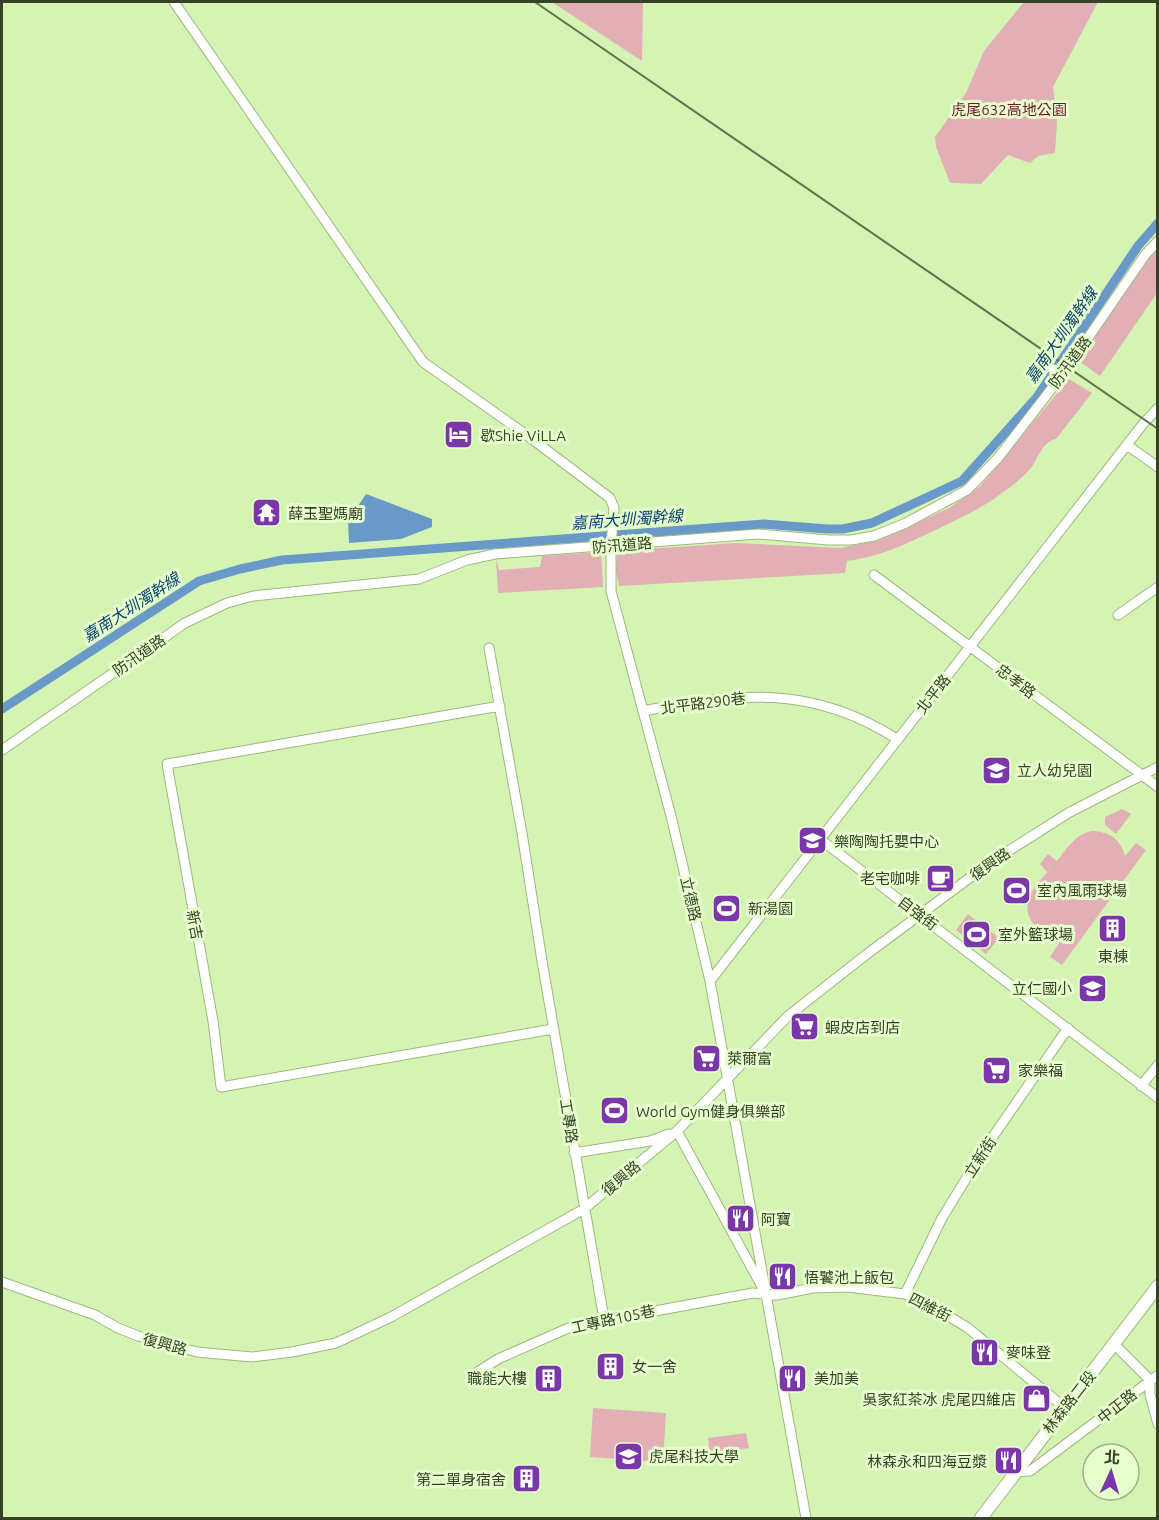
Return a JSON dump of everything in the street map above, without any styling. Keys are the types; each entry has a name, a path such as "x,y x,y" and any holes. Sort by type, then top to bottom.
{"main road":[{"name":"林森路二段","path":"981,1518 1158,1286"}],"street":[{"name":"立德路","path":"174,2 423,362 519,429 610,498 614,508 611,591 671,816 710,981 766,1294"},
{"name":"防汛道路","path":"2,750 185,623 228,603 275,592 419,579 467,560 495,554 758,534 828,540 874,536 906,523 967,490 998,458 1062,375 1145,255 1158,241"},
{"path":"1045,364 1062,375"},
{"name":"北平路","path":"710,981 1158,408"},
{"path":"1127,445 1158,467"},
{"name":"忠孝路","path":"874,575 1158,787"},
{"path":"1118,615 1158,587"},
{"name":"工專路","path":"489,648 522,833 574,1153 650,1141 677,1131"},
{"name":"北平路290巷","path":"643,711 745,696 790,698 831,707 854,715 897,739"},
{"name":"新吉","path":"500,706 167,764 213,1022 221,1087 553,1029"},
{"name":"復興路","path":"2,1282 95,1315 138,1336 173,1347 213,1355 268,1355 336,1343 391,1317 584,1209 677,1131 788,1016 991,862 1070,812 1158,767"},
{"name":"自強街","path":"820,839 1158,1098"},
{"name":"立新街","path":"905,1294 942,1218 983,1150 1068,1028"},
{"path":"1141,1086 1158,1065"},
{"path":"677,1131 766,1294 806,1518"},
{"path":"574,1153 604,1318"},
{"name":"四維街","path":"766,1294 777,1295 813,1288 847,1287 905,1294 939,1310 968,1328 1065,1408"},
{"name":"工專路105巷","path":"471,1376 526,1345 573,1326 604,1318 753,1293 766,1294"},
{"path":"1113,1343 1154,1377 1150,1395 1158,1424"},
{"name":"中正路","path":"1015,1472 1030,1471 1154,1377"}],"green space":[{"path":"552,2 643,2 642,61"},
{"name":"虎尾632高地公園","path":"1024,2 1098,2 1053,87 1057,122 1055,153 1038,156 1030,163 1008,155 981,184 950,183 936,147 935,137 966,93 984,51"},
{"path":"1157,247 1157,293 1100,376 1077,360"},
{"path":"1069,379 1092,393 1056,439 1045,445 1033,465 1019,480 987,503 938,529 883,553 847,561 845,573 619,586 616,571 617,551 736,543 840,548 879,540 949,508 980,486"},
{"path":"601,552 603,587 498,593 496,559 499,570 540,567 542,556"},
{"path":"1122,809 1131,814 1116,834 1105,825 1105,817"},
{"path":"1092,831 1109,835 1117,841 1125,856 1136,843 1146,850 1062,965 1050,957 1063,937 1041,931 1031,919 1028,904 1034,888 1053,865 1047,872 1040,864 1048,854 1057,861 1076,839"},
{"name":"室外籃球場","path":"968,914 999,938 986,954 956,930"},
{"path":"593,1408 666,1413 663,1462 590,1457"},
{"path":"746,1433 749,1448 710,1455 708,1438"}],"water":[{"path":"366,494 432,519 432,527 401,539 349,543 348,521"}],"waterway":[{"name":"嘉南大圳濁幹線","path":"2,709 199,581 282,560 764,524 843,529 872,523 962,481 1037,397 1138,246 1158,223"}],"railway":[{"path":"535,2 1158,429"}],"place":[{"name":"歇Shie ViLLA","path":"459,435"},
{"name":"薛玉聖媽廟","path":"267,513"},
{"name":"立人幼兒園","path":"996,770"},
{"name":"樂陶陶托嬰中心","path":"813,841"},
{"name":"老宅咖啡","path":"941,878"},
{"name":"室內風雨球場","path":"1016,890"},
{"name":"新湯園","path":"727,908"},
{"name":"東棟","path":"1113,929"},
{"name":"室外籃球場","path":"977,934"},
{"name":"立仁國小","path":"1093,988"},
{"name":"蝦皮店到店","path":"804,1027"},
{"name":"萊爾富","path":"706,1058"},
{"name":"家樂福","path":"997,1070"},
{"name":"World Gym健身俱樂部","path":"615,1111"},
{"name":"阿寶","path":"740,1219"},
{"name":"悟饕池上飯包","path":"783,1277"},
{"name":"麥味登","path":"985,1352"},
{"name":"女一舍","path":"611,1366"},
{"name":"職能大樓","path":"548,1378"},
{"name":"美加美","path":"793,1378"},
{"name":"吳家紅茶冰 虎尾四維店","path":"1037,1399"},
{"name":"虎尾科技大學","path":"628,1456"},
{"name":"林森永和四海豆漿","path":"1008,1461"},
{"name":"第二單身宿舍","path":"527,1479"}]}
